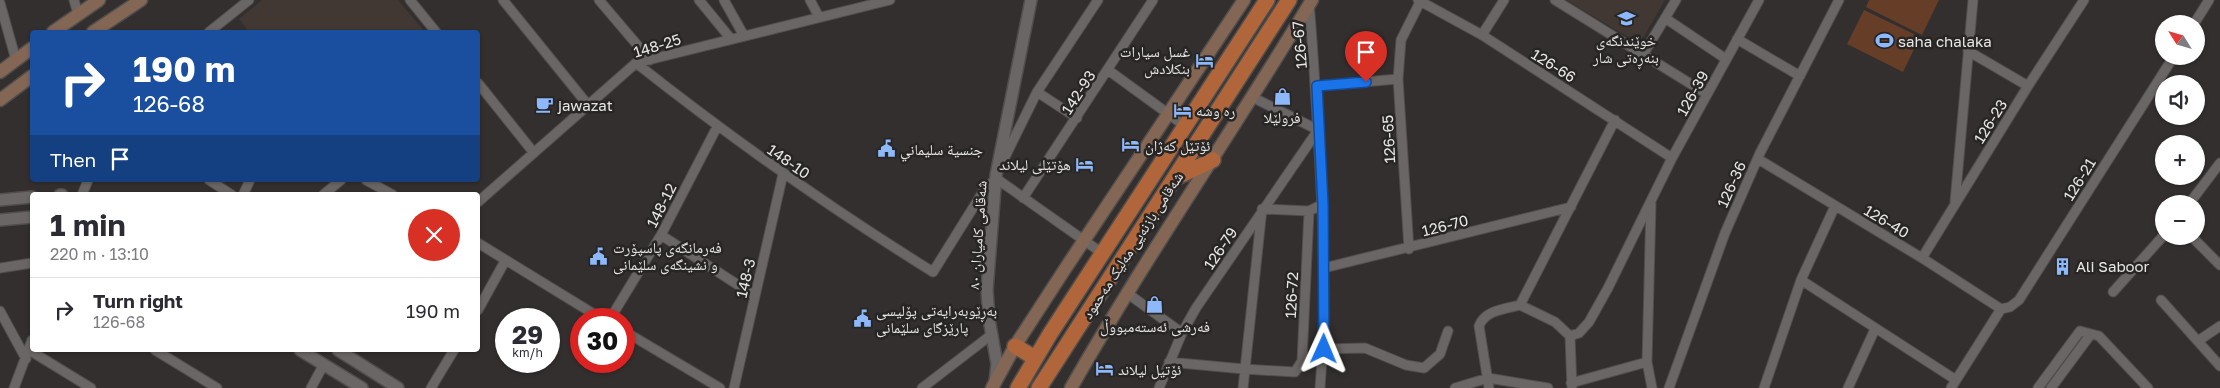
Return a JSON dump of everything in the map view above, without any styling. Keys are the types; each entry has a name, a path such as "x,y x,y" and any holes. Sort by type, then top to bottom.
{"highway":[{"name":"شەقامی بازنەیی مەلیک مەحمود","path":"1018,388 1102,253 1267,0"},
{"name":"شەقامی بازنەیی مەلیک مەحمود","path":"1040,386 1177,177 1289,0"},
{"path":"1177,177 1214,160"},
{"path":"1015,346 1056,360"},
{"path":"1025,374 1034,377 1040,386"}],"main road":[{"path":"56,30 99,0"},
{"path":"96,30 141,0"},
{"path":"993,386 1015,346 1167,113 1244,0"},
{"path":"1071,388 1127,293 1214,160 1310,1"},
{"path":"0,72 30,50"},
{"path":"0,99 30,77"}],"street":[{"path":"74,0 78,14"},
{"path":"212,30 250,0"},
{"path":"410,0 434,30"},
{"path":"503,0 588,105"},
{"path":"599,0 650,60"},
{"path":"699,0 731,39"},
{"path":"724,0 744,36"},
{"path":"810,0 820,17"},
{"name":"148-25","path":"480,200 636,63 890,0"},
{"name":"شەقامی کامیاران ٨٠","path":"993,386 997,364 991,335 987,290 997,177 1031,0"},
{"path":"1098,0 1037,92 997,177 1102,253"},
{"name":"142-93","path":"1024,198 1153,0"},
{"name":"126-66","path":"1420,0 1482,35 1672,158"},
{"name":"126-65","path":"1408,248 1398,79 1401,40 1420,0"},
{"path":"1482,35 1504,0"},
{"path":"1556,0 1644,53 1707,94"},
{"path":"1644,53 1676,0"},
{"name":"126-39","path":"1570,336 1579,333 1589,322 1672,158 1759,0"},
{"name":"126-36","path":"1669,388 1725,233 1758,159 1840,0"},
{"path":"1955,204 1973,0"},
{"name":"126-23","path":"1922,258 2083,0"},
{"path":"2200,15 2209,0"},
{"name":"126-67","path":"1310,1 1317,86 1323,204 1324,349 1320,388"},
{"path":"0,3 16,60"},
{"path":"1665,18 1726,59"},
{"path":"1737,39 1800,76"},
{"path":"1968,51 2028,86"},
{"name":"148-10","path":"636,63 717,127 783,174 933,272 986,188 997,177"},
{"name":"126-21","path":"2001,309 2010,307 2019,300 2168,65"},
{"path":"1108,70 1185,126"},
{"path":"1317,86 1398,79"},
{"path":"480,86 534,153"},
{"path":"1037,92 1077,118"},
{"path":"1252,98 1318,130"},
{"path":"1520,305 1615,120"},
{"name":"148-12","path":"617,308 661,235 717,127"},
{"name":"126-79","path":"1159,388 1169,362 1196,308 1262,209 1318,130"},
{"name":"126-40","path":"1758,159 1922,258 2001,309"},
{"path":"2196,195 2220,162"},
{"name":"148-3","path":"734,388 783,174"},
{"path":"212,182 228,192"},
{"path":"327,192 339,182"},
{"path":"370,182 388,192"},
{"path":"0,200 30,197"},
{"path":"1651,201 1647,362 1652,388"},
{"path":"1243,388 1262,209 1308,211 1323,204"},
{"path":"1764,388 1800,280 1835,206"},
{"name":"126-70","path":"1324,268 1572,207"},
{"name":"126-72","path":"1169,362 1244,370 1294,372 1300,367 1302,361 1308,211"},
{"path":"0,220 30,217"},
{"path":"661,235 755,296"},
{"path":"480,244 584,308"},
{"path":"2113,292 2155,245"},
{"path":"2200,245 2220,265"},
{"path":"480,306 505,261"},
{"path":"0,268 30,263"},
{"path":"1800,280 1956,380"},
{"path":"1127,293 1182,334"},
{"path":"2162,300 2220,366"},
{"path":"1489,388 1478,326 1482,318 1490,314 1520,305 1555,322 1570,336 1571,386 1647,362"},
{"path":"1951,388 2001,309"},
{"path":"0,311 27,355 91,388"},
{"path":"2198,341 2220,326"},
{"path":"1848,388 1875,329"},
{"path":"1324,349 1366,348 1406,365 1424,368 1440,354 1448,331"},
{"path":"2038,388 2080,331 2098,336 2148,388"},
{"path":"2051,388 2091,334"},
{"path":"922,388 991,335"},
{"path":"635,338 720,388"},
{"path":"14,388 30,346"},
{"path":"158,352 217,388"},
{"path":"303,352 362,388"},
{"path":"341,352 398,388"},
{"path":"431,388 453,352"},
{"path":"310,388 324,364"},
{"path":"1455,388 1488,378 1548,388"}],"shaded area":[{"path":"262,0 398,0 423,30 247,30 239,19"},
{"name":"خوێندنگەی بنەڕەتی شار","path":"1566,0 1665,0 1643,38 1635,41"},
{"name":"saha chalaka","path":"1869,0 1939,0 1922,35 1866,7"},
{"name":"saha chalaka","path":"1864,10 1920,37 1903,72 1847,44"}],"place":[{"name":"خوێندنگەی بنەڕەتی شار","path":"1626,19"},
{"name":"saha chalaka","path":"1884,41"},
{"name":"غسل سيارات بنكلادش","path":"1204,60"},
{"name":"فرولێلا","path":"1282,96"},
{"name":"jawazat","path":"544,105"},
{"name":"ره وشه","path":"1182,110"},
{"name":"ئۆتێل کەژان","path":"1131,145"},
{"name":"جنسية سليماني","path":"886,149"},
{"name":"هۆتێلی لیلاند","path":"1085,164"},
{"name":"فەرمانگەی پاسپۆرت و نشینگەی سلێمانی","path":"599,256"},
{"name":"Ali Saboor","path":"2062,266"},
{"name":"فەرشی ئەستەمبووڵ","path":"1155,305"},
{"name":"بەڕێوبەرایەتی پۆلیسی پارێزگای سلێمانی","path":"862,319"},
{"name":"ئۆتیل لیلاند","path":"1104,369"}],"route":[{"path":"1324,349 1323,204 1317,86 1366,82"}]}
